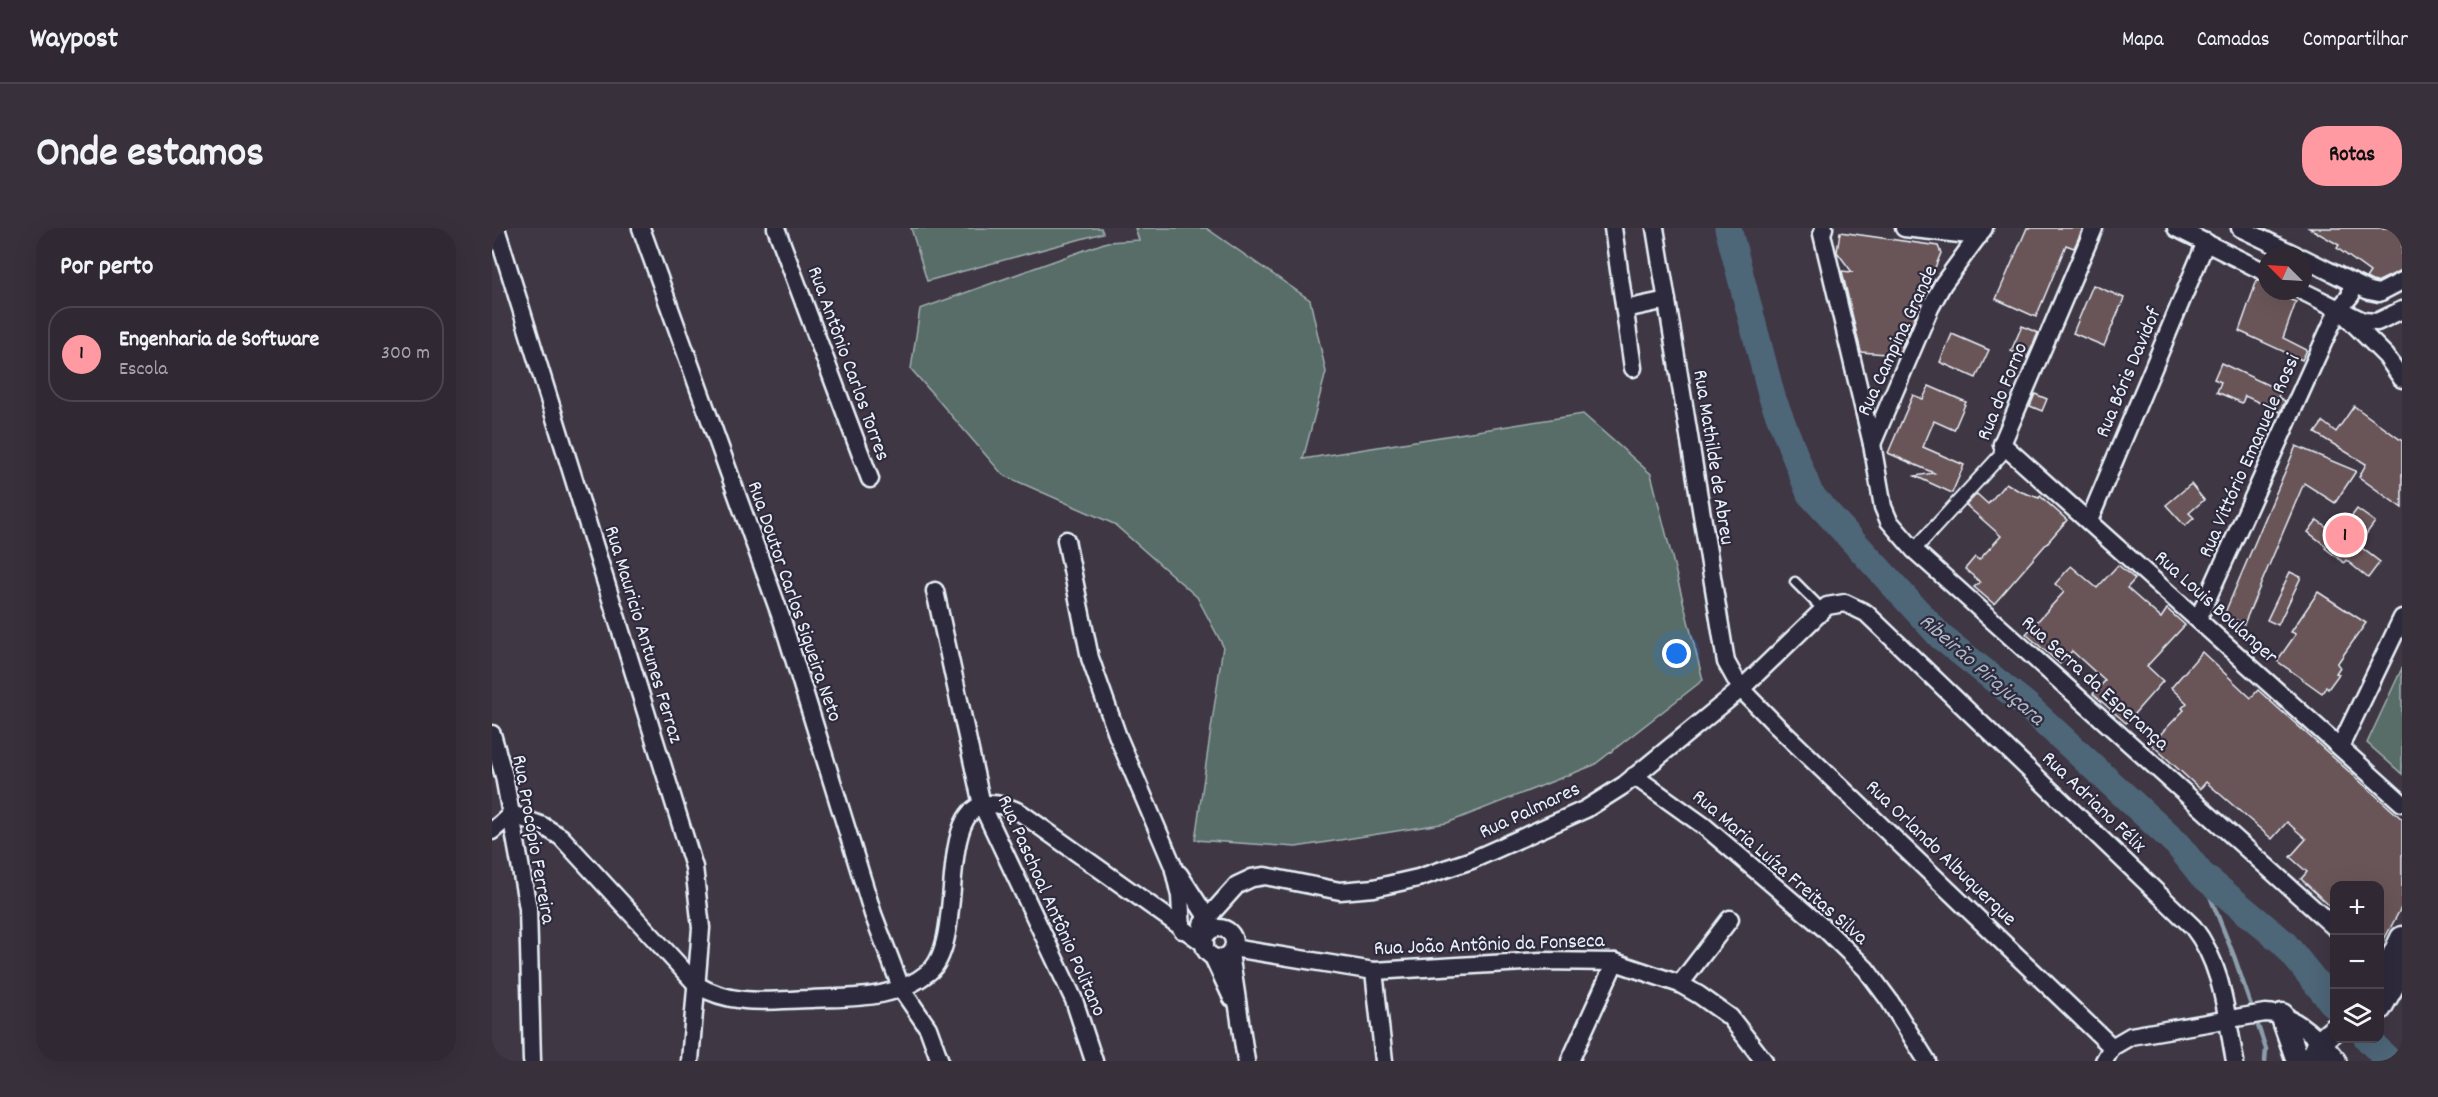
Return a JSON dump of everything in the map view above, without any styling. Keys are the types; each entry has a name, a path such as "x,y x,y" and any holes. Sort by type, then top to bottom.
{"main road":[{"path":"2384,992 2402,938"},
{"path":"2278,1019 2298,1061"}],"street":[{"name":"Rua Mauricio Antunes Ferraz","path":"496,228 500,266 694,867 701,928 690,1061"},
{"name":"Rua Doutor Carlos Siqueira Neto","path":"641,228 782,620 873,914 902,990 928,1028 940,1061"},
{"name":"Rua Antônio Carlos Torres","path":"776,228 870,479"},
{"path":"1613,228 1634,368"},
{"name":"Rua Mathilde de Abreu","path":"1655,228 1726,662 1741,689"},
{"path":"1904,228 1981,232"},
{"name":"Rua do Forno","path":"1914,550 2000,456 2002,444 2094,228"},
{"path":"2176,228 2258,268"},
{"path":"2241,228 2278,246"},
{"name":"Rua Serra da Esperança","path":"1821,230 1872,444 1883,507 1889,522 1914,550 2330,923"},
{"name":"Rua Campina Grande","path":"1872,444 1930,308 1959,261 1981,232"},
{"name":"Rua Bóris Davidof","path":"2089,521 2206,242"},
{"path":"2312,262 2379,293 2402,281"},
{"name":"Rua Vittório Emanuele Rossi","path":"2198,619 2338,310 2351,295 2351,282"},
{"path":"2312,296 2363,321 2377,322 2402,310"},
{"path":"1625,309 1667,300"},
{"path":"2338,310 2386,356 2402,379"},
{"name":"Rua Louis Boulanger","path":"2002,444 2402,803"},
{"path":"1066,540 1090,658 1118,737 1173,866 1223,957 1231,945"},
{"name":"Rua Paschoal Antônio Politano","path":"935,591 982,805 1074,999 1094,1061"},
{"name":"Rua Adriano Félix","path":"1825,608 1845,603 1866,613 2185,920 2204,941 2214,962 2230,1018 2235,1061"},
{"name":"Rua Palmares","path":"1209,933 1237,885 1252,878 1265,876 1340,891 1374,888 1418,878 1472,861 1586,809 1634,776 1741,689 1825,608"},
{"path":"2340,747 2402,618"},
{"name":"Rua Orlando Albuquerque","path":"1741,689 2108,1054"},
{"name":"Rua Procópio Ferreira","path":"492,734 512,814 528,908 532,1061"},
{"name":"Rua Maria Luíza Freitas Silva","path":"1634,776 1704,826 1826,930 1866,969 1889,1000 1927,1061"},
{"path":"492,831 512,814 543,826 561,837 697,985 712,994 740,1001 875,996 902,990 931,970 945,946 950,926 955,848 960,827 967,815 982,805 995,803 1021,813 1148,903 1209,933 1242,1021"},
{"path":"1173,866 1182,921"},
{"path":"1680,984 1730,919"},
{"name":"Rua João Antônio da Fonseca","path":"1209,933 1223,928 1231,945 1374,971 1541,961 1615,962 1680,984 1730,1017 1763,1061"},
{"path":"1231,945 1246,1061"},
{"path":"1570,1061 1615,962"},
{"path":"1374,971 1384,1061"},
{"path":"2108,1054 2131,1036 2230,1018 2278,1019 2299,1025 2329,1050"}],"lane":[{"path":"1795,582 1825,608"}],"green space":[{"path":"911,228 1101,228 1103,233 927,281"},
{"path":"1135,228 1206,228 1310,300 1326,372 1303,459 1583,414 1651,474 1703,680 1594,765 1447,823 1296,847 1195,840 1223,646 1197,597 1114,524 1003,475 911,369 920,309 1107,242 1139,240"},
{"path":"2402,668 2402,774 2367,743"}],"building":[{"path":"2027,228 2083,228 2074,248 2066,245 2036,317 1996,299"},
{"path":"2309,228 2402,228 2402,270 2377,282 2372,281 2366,278 2370,272 2337,248 2339,245"},
{"path":"1840,232 1938,246 1941,253 1934,270 1929,270 1926,291 1898,355 1861,352 1842,271 1852,272 1837,252"},
{"path":"2257,280 2258,300 2296,302 2283,338 2307,350 2302,360 2239,331"},
{"path":"2093,285 2124,298 2104,346 2073,333"},
{"path":"2022,326 2038,333 2027,358 2011,351"},
{"path":"1952,334 1989,350 1976,378 1940,362"},
{"path":"2221,363 2281,391 2278,397 2285,401 2280,412 2245,396 2242,403 2217,392 2221,382 2214,379"},
{"path":"1929,386 1966,402 1954,430 1934,421 1923,447 1964,465 1952,493 1915,476 1934,473 1888,453 1913,395 1923,399"},
{"path":"2035,394 2047,399 2042,411 2030,406"},
{"path":"2354,406 2402,441 2402,508 2359,477 2366,464 2315,433 2323,422 2336,432"},
{"path":"2296,446 2356,471 2335,503 2304,483 2244,624 2224,615"},
{"path":"2006,483 2019,491 2039,498 2040,496 2067,520 1994,604 1974,587 1980,582 1965,569 1975,557 1979,560 2001,536 1966,505 1977,494 1988,504"},
{"path":"2191,484 2204,500 2189,513 2194,518 2185,526 2166,505"},
{"path":"2357,509 2375,522 2358,545 2380,562 2368,578 2346,560 2344,563 2308,532 2317,520 2338,535"},
{"path":"2118,565 2135,579 2127,588 2161,618 2167,609 2185,625 2147,666 2163,681 2126,723 2093,694 2105,681 2072,651 2060,664 2026,634 2064,592 2055,584 2071,566 2097,588"},
{"path":"2290,572 2301,577 2278,625 2267,620"},
{"path":"2318,592 2366,623 2337,664 2340,667 2336,673 2339,674 2328,689 2326,687 2322,693 2277,661 2296,634 2291,632"},
{"path":"2202,652 2251,698 2258,690 2402,819 2402,906 2384,940 2384,881 2330,881 2330,906 2301,879 2307,872 2290,857 2306,839 2287,822 2272,839 2206,782 2200,789 2151,744 2184,710 2182,708 2187,703 2171,688"}],"waterway":[{"name":"Ribeirão Pirajuçara","path":"1728,228 1772,397 1810,494 1941,637 2024,703 2177,844 2201,874 2284,943 2330,1000"},
{"path":"2201,874 2234,956 2266,1049 2265,1061"},
{"name":"Ribeirão Pirajuçara","path":"2372,1043 2389,1061"}],"place":[{"name":"Engenharia de Software","path":"2345,535"}]}
